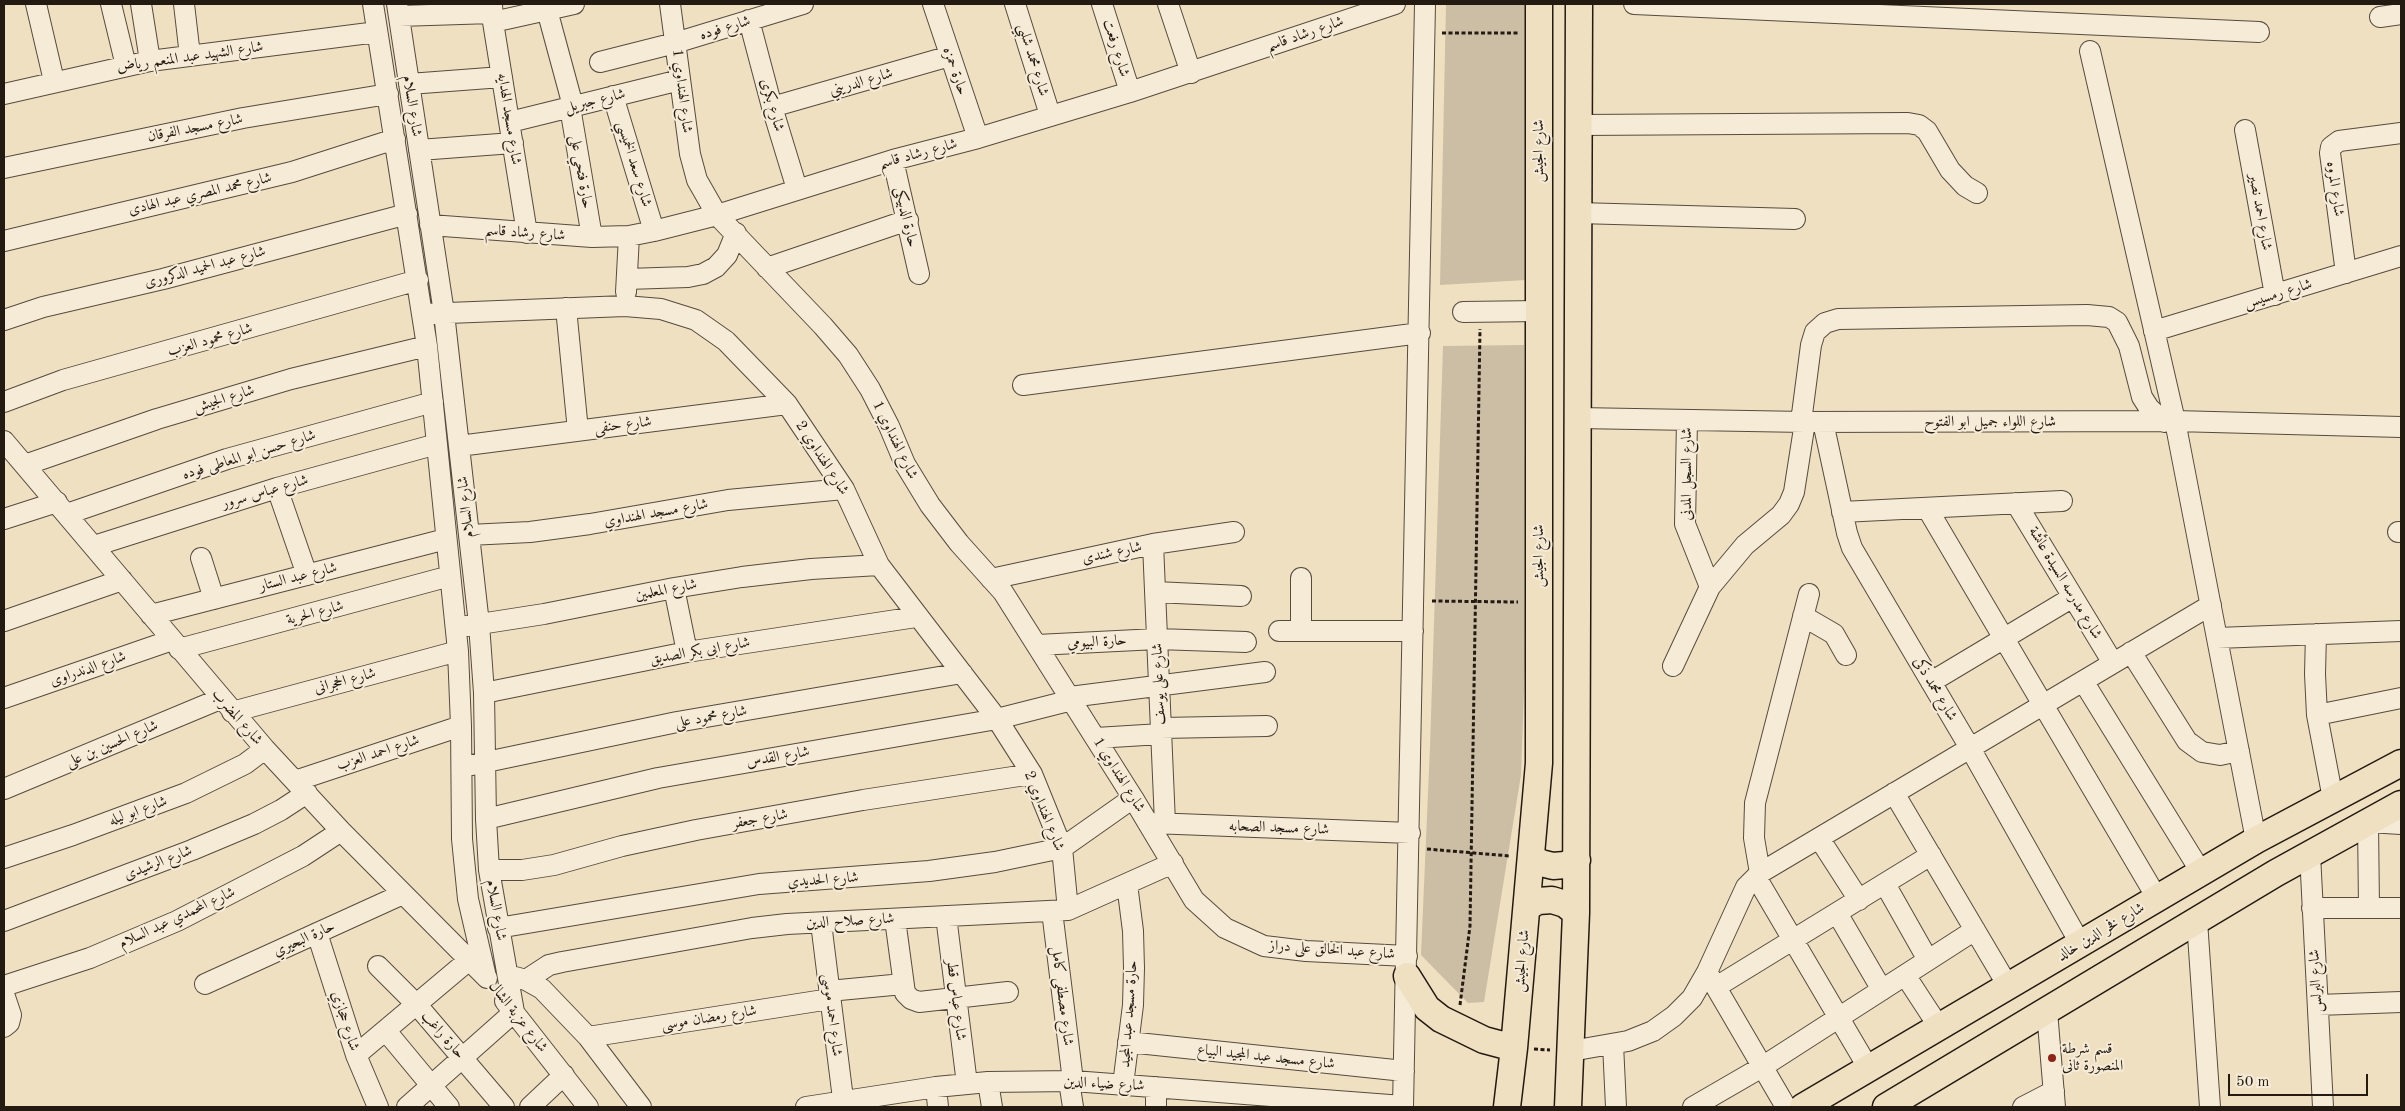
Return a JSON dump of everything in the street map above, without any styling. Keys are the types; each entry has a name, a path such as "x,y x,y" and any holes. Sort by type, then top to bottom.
{"main road":[{"name":"شارع الجيش","path":"1506,1107 1514,1048 1539,763 1539,4"},
{"path":"1568,1107 1576,912 1579,4"},
{"path":"1539,120 1578,123"},
{"name":"شارع فخر الدين خالد","path":"1803,1107 2256,840 2401,763"},
{"path":"1886,1107 2276,873 2401,804"},
{"path":"2256,840 2276,873"},
{"path":"1531,858 1553,866 1565,865 1576,860"},
{"path":"1526,908 1538,901 1552,900 1565,904 1576,912"},
{"path":"1407,966 1427,1008 1441,1019 1484,1040 1514,1048"},
{"path":"2017,981 2047,1011"}],"street":[{"path":"36,4 54,81"},
{"path":"111,4 126,66"},
{"path":"141,4 150,61"},
{"path":"184,4 190,56"},
{"name":"شارع السلام","path":"373,4 427,346 458,651 462,767 462,839 468,899 486,977"},
{"path":"398,10 492,13 547,10 574,4"},
{"name":"شارع الهنداوي 1","path":"670,4 690,154 697,180 717,215 736,233 848,355 870,389 889,426 905,464 930,505 959,544 1003,592 1133,798 1157,823 1173,863"},
{"name":"شارع فوده","path":"600,62 675,43 803,4"},
{"name":"حارة حمزه","path":"933,4 978,138"},
{"name":"شارع محمد شلبي","path":"1015,4 1050,115"},
{"name":"شارع رفعت","path":"1102,4 1130,92"},
{"path":"1168,4 1191,73"},
{"name":"شارع رشاد قاسم","path":"430,225 527,234 592,237 629,236 654,231 717,215 893,160 978,138 1130,92 1191,73 1361,9 1395,4"},
{"path":"1403,1107 1410,840 1425,4"},
{"path":"1634,4 1978,11 2259,32"},
{"name":"شارع السلام","path":"398,10 444,313 479,624 484,693 486,818 489,870 498,928 516,977 514,1012"},
{"name":"حارة فتحي على","path":"547,10 571,106 592,237"},
{"name":"شارع مسجد الهدايه","path":"492,13 527,234"},
{"path":"2380,17 2401,14"},
{"name":"شارع بكرى","path":"749,20 772,107 797,189"},
{"name":"شارع الشهيد عبد المنعم رياض","path":"4,94 54,81 150,61 378,32"},
{"path":"2090,51 2154,331 2170,422 2217,638 2256,840"},
{"name":"شارع الدريني","path":"772,107 950,56"},
{"path":"409,84 502,77"},
{"name":"شارع جبريل","path":"510,122 680,80"},
{"name":"شارع مسجد الفرقان","path":"4,168 243,118 388,94"},
{"name":"شارع سعد الخميسي","path":"613,96 654,231"},
{"path":"1578,123 1908,123 1919,126 1927,131 1950,170 1965,186 1977,193"},
{"name":"شارع احمد نصير","path":"2245,130 2275,295"},
{"name":"شارع المروه","path":"2346,273 2330,153 2331,147 2340,141 2401,133"},
{"name":"شارع محمد المصري عبد الهادى","path":"4,241 292,172 395,139"},
{"path":"419,150 513,143"},
{"name":"حارة الدبيكى","path":"893,160 919,274"},
{"path":"1578,213 1795,219"},
{"name":"شارع عبد الحميد الدكرورى","path":"4,320 42,307 170,277 407,214"},
{"path":"767,268 908,220"},
{"path":"627,278 688,277 703,274 716,267 727,255 736,233"},
{"path":"625,306 629,236"},
{"name":"شارع رمسيس","path":"2154,331 2401,256"},
{"name":"شارع محمود العزب","path":"4,402 63,380 418,280"},
{"name":"شارع الهنداوي 2","path":"423,314 625,306 661,309 696,320 726,341 787,404 844,489 879,565 916,617 997,719 1032,774 1062,848 1060,911"},
{"path":"566,308 578,431"},
{"path":"1472,311 1539,311"},
{"path":"1673,666 1710,587 1745,545 1781,515 1789,504 1794,492 1810,422 1810,345 1815,332 1825,323 1838,318 2087,315 2109,317 2117,322 2129,346 2142,397 2149,408 2170,422"},
{"path":"1023,385 1420,333"},
{"name":"شارع الجيش","path":"17,465 157,419 273,384 427,346"},
{"name":"شارع حسن ابو المعاطى فوده","path":"4,519 62,508 227,459 433,402"},
{"name":"شارع حنفى","path":"459,446 787,404"},
{"name":"شارع اللواء جميل ابو الفتوح","path":"1578,418 1810,422 2170,422 2401,427"},
{"name":"شارع السجل المدنى","path":"1687,420 1686,524 1710,587"},
{"name":"شارع محمد ذكى","path":"1810,422 1856,555 1970,748 2080,944"},
{"name":"شارع المضرب","path":"4,441 17,465 62,508 265,749 341,831 486,977"},
{"name":"شارع عباس سرور","path":"94,546 277,488 437,444"},
{"path":"277,488 307,575"},
{"name":"شارع مسجد الهنداوي","path":"469,535 530,532 590,524 728,500 844,489"},
{"path":"1842,512 2062,501"},
{"name":"شارع مدرسه السيدة عائشة","path":"2016,503 2113,663"},
{"path":"1927,508 2157,898"},
{"name":"شارع شندى","path":"991,578 1153,544 1234,532"},
{"name":"شارع عبد الستار","path":"151,615 446,539"},
{"name":"شارع على يوسف","path":"1153,544 1161,731 1157,823"},
{"path":"201,558 214,599"},
{"name":"شارع المعلمين","path":"456,628 554,612 674,588 791,572 879,565"},
{"name":"شارع الحرية","path":"175,644 450,576"},
{"path":"1301,578 1301,631"},
{"path":"4,621 122,580"},
{"path":"674,588 686,652"},
{"path":"1156,592 1241,596"},
{"path":"1809,594 1755,803 1754,838 1758,875 1793,940 1869,1069"},
{"path":"1931,682 2073,597"},
{"path":"1786,1107 1711,979 1741,896 1758,875 2210,605"},
{"path":"1804,616 1834,634 1846,655"},
{"name":"شارع ابى بكر الصديق","path":"484,693 686,652 916,617"},
{"path":"1279,631 1413,631"},
{"path":"2217,638 2401,631"},
{"path":"2316,634 2317,715 2333,799"},
{"name":"حارة البيومي","path":"1037,645 1157,639 1246,642"},
{"name":"شارع الدندراوى","path":"4,698 175,644"},
{"name":"شارع الحجرانى","path":"226,705 458,651"},
{"path":"2131,652 2186,741 2202,752 2220,755 2238,751"},
{"name":"شارع القدس","path":"486,818 658,778 997,719 1071,699 1264,672"},
{"name":"شارع محمود على","path":"462,767 678,722 962,673"},
{"path":"2083,681 2201,872"},
{"path":"2317,715 2401,698"},
{"name":"شارع الحسين بن على","path":"4,789 226,705"},
{"name":"شارع احمد العزب","path":"301,787 461,726"},
{"path":"1096,738 1161,731 1267,726"},
{"name":"شارع ابو ليله","path":"4,858 73,835 186,793 245,764 265,749"},
{"name":"شارع جعفر","path":"489,870 522,870 554,865 622,846 696,830 863,800 1032,774"},
{"name":"شارع الرشيدى","path":"4,921 192,850 254,824 281,810 301,787"},
{"path":"1894,793 1975,930 2017,981"},
{"name":"شارع الحديدي","path":"498,928 759,884 929,871 995,862 1062,848 1133,798"},
{"path":"2369,908 2368,822 2401,824"},
{"name":"شارع مسجد الصحابه","path":"1157,823 1410,840"},
{"name":"شارع المحمدي عبد السلام","path":"4,986 90,958 177,921 303,856 341,831"},
{"path":"1820,838 1859,900"},
{"name":"شارع البرلس","path":"2310,854 2323,1107"},
{"path":"1571,1051 1628,1041 1653,1031 1674,1016 1711,979 1793,940 1931,855"},
{"name":"شارع صلاح الدين","path":"516,977 562,962 752,928 1060,911 1173,863"},
{"name":"شارع عبد الخالق على دراز","path":"1173,863 1194,900 1225,928 1264,946 1407,966"},
{"name":"حارة مسجد عبد المجيد","path":"1123,1084 1133,1005 1134,968 1133,931 1126,884"},
{"path":"1885,884 1928,960"},
{"name":"حارة البحيري","path":"205,984 403,894"},
{"path":"2312,908 2401,908"},
{"name":"شارع مصطفى كامل","path":"1060,911 1072,1107"},
{"path":"1837,913 1882,990"},
{"name":"شارع عباس قطر","path":"946,916 967,1084"},
{"path":"895,919 903,984 905,993 911,999 919,1002 1008,992"},
{"path":"2197,920 2210,1107"},
{"name":"شارع احمد موسى","path":"821,923 844,1104"},
{"path":"1693,1107 1762,1067 1975,930"},
{"name":"شارع حجازي","path":"317,933 356,1055 378,1107"},
{"path":"356,1055 469,960"},
{"name":"حارة راغب","path":"378,966 417,1005 504,1107"},
{"path":"1905,975 1939,1027"},
{"name":"شارع عزبة الشال","path":"486,977 516,977 542,988 588,1037 641,1107"},
{"name":"شارع عزبة الشال","path":"486,977 588,1107"},
{"name":"شارع رمضان موسى","path":"588,1037 903,984"},
{"path":"4,994 11,1015 9,1023 4,1027"},
{"path":"2318,1005 2401,1002"},
{"path":"2023,1107 2054,1099 2047,1011"},
{"path":"407,1107 514,1012"},
{"path":"386,1031 448,1107"},
{"name":"شارع مسجد عبد المجيد البياع","path":"1128,1042 1404,1071"},
{"path":"1613,1044 1616,1107"},
{"path":"530,1107 564,1075"},
{"name":"شارع ضياء الدين","path":"806,1107 844,1104 936,1087 988,1082 1071,1081 1156,1087 1263,1101 1403,1107"},
{"path":"988,1082 992,1107"},
{"path":"936,1087 938,1107"},
{"path":"1156,1087 1156,1107"}],"path":[{"path":"1424,33 1539,34"},
{"path":"1457,1027 1468,954 1471,853 1475,602 1472,311"},
{"path":"1414,601 1539,602"},
{"path":"1410,840 1471,853 1531,858"},
{"path":"1514,1048 1571,1051"}],"shaded area":[{"path":"1446,4 1525,4 1526,280 1440,285"},
{"path":"1524,345 1525,663 1521,775 1484,1002 1468,1003 1421,955 1443,346"}],"place":[{"name":"قسم شرطة المنصورة ثانى","path":"2052,1058"}]}
